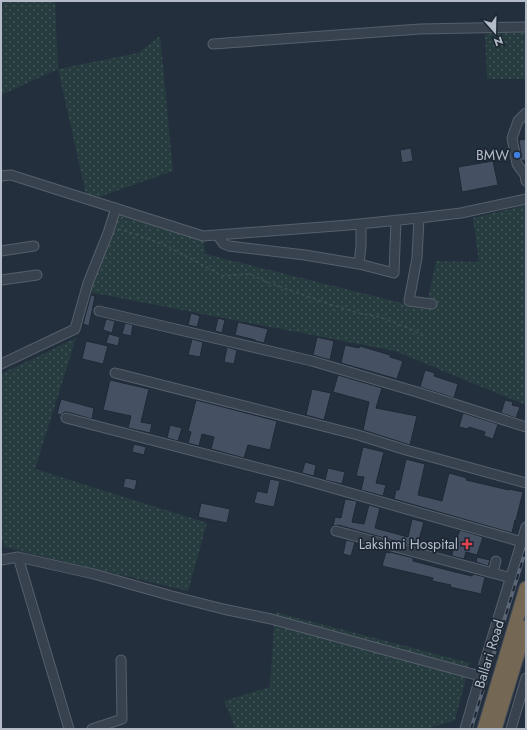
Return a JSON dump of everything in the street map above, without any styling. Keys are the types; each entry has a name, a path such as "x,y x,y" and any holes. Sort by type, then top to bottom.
{"highway":[{"name":"Ballari Road","path":"484,729 526,588"},
{"name":"Ballari Road","path":"496,729 526,627"}],"street":[{"path":"213,44 420,29 526,27"},
{"path":"526,113 518,121 512,138 517,164 525,175 526,181"},
{"path":"1,176 12,175 203,236 419,218 461,213 526,199"},
{"path":"1,364 74,329 88,283 116,208"},
{"path":"419,218 418,258 409,301 432,304"},
{"path":"217,234 224,244 229,246 305,255 359,264 394,273 396,220"},
{"path":"359,264 361,224"},
{"path":"1,251 34,246"},
{"path":"1,280 37,275"},
{"path":"99,311 312,361 417,392 526,427"},
{"path":"115,373 350,433 526,483"},
{"path":"66,418 294,477 522,542"},
{"path":"465,729 526,527"},
{"path":"336,531 511,578"},
{"path":"1,560 18,557 94,574 223,610 271,619 480,676"},
{"path":"18,557 69,729"},
{"path":"493,573 496,561"},
{"path":"92,729 122,719 121,660"},
{"path":"510,729 526,678"},
{"path":"517,708 526,712"}],"path":[{"path":"110,227 165,245 223,276 250,274 267,282 326,303 358,313 380,317 413,330 424,337"}],"green space":[{"path":"1,1 55,1 58,69 1,95"},
{"path":"526,32 526,79 487,79 485,34"},
{"path":"160,36 173,171 99,197 86,194 58,69 138,53"},
{"path":"526,205 526,405 395,351 89,292 119,215 204,241 205,254 426,309 436,261 479,262 473,218"},
{"path":"76,338 35,469 207,523 188,591 4,547 1,536 1,374"},
{"path":"275,612 470,663 455,720 427,729 236,729 224,701 270,687"}],"building":[{"path":"526,139 526,160 522,161 519,140"},
{"path":"411,148 413,161 402,163 400,150"},
{"path":"493,161 498,185 462,192 458,167"},
{"path":"91,295 95,296 89,326 83,324"},
{"path":"191,313 200,316 197,327 188,325"},
{"path":"218,318 225,320 222,333 215,331"},
{"path":"106,319 115,321 112,333 103,330"},
{"path":"238,322 268,329 264,343 235,335"},
{"path":"125,323 133,325 131,336 122,334"},
{"path":"109,334 120,337 118,346 106,343"},
{"path":"317,337 334,341 330,360 313,355"},
{"path":"192,339 203,342 200,357 188,355"},
{"path":"86,341 108,346 103,364 82,359"},
{"path":"345,345 359,348 360,346 390,355 390,357 403,361 397,379 341,363"},
{"path":"227,347 237,350 234,364 224,362"},
{"path":"425,370 435,373 434,376 458,384 454,398 420,387"},
{"path":"338,375 382,388 376,408 417,416 410,445 363,430 369,402 333,392"},
{"path":"110,380 149,389 141,422 152,424 150,433 128,428 131,416 103,410"},
{"path":"312,389 331,393 324,420 306,415"},
{"path":"61,399 94,408 92,419 67,412 64,412 61,415 57,414"},
{"path":"196,400 277,421 270,450 248,445 244,458 211,449 214,437 202,434 199,446 188,443 191,432 188,431"},
{"path":"505,400 513,402 512,405 520,407 516,418 501,413"},
{"path":"463,413 498,424 493,439 484,436 485,432 469,427 468,429 459,427"},
{"path":"170,425 182,428 178,441 167,438"},
{"path":"134,444 146,447 144,455 132,452"},
{"path":"363,447 384,452 376,483 386,485 383,496 361,490 364,477 356,476"},
{"path":"406,459 425,464 418,495 442,501 449,473 467,478 466,480 523,492 512,533 394,499 396,490 399,490"},
{"path":"305,462 316,465 314,476 302,473"},
{"path":"328,468 345,472 342,484 325,480"},
{"path":"125,478 137,480 135,490 123,487"},
{"path":"270,479 280,481 274,507 254,503 257,491 267,493"},
{"path":"345,499 357,501 352,522 364,524 369,505 380,508 375,528 408,537 412,519 424,522 417,547 338,525 333,526 335,517 341,518"},
{"path":"201,503 230,509 227,523 198,517"},
{"path":"460,530 483,537 477,555 466,552 464,559 452,556 453,548"},
{"path":"346,540 355,542 351,556 343,554"},
{"path":"386,552 413,558 413,561 451,571 472,576 473,574 485,577 481,594 432,581 433,578 382,566"},
{"path":"477,557 490,560 488,566 476,562"}],"railway":[{"path":"471,729 526,549"}],"place":[{"name":"BMW","path":"517,155"},
{"name":"Lakshmi Hospital","path":"467,544"}]}
